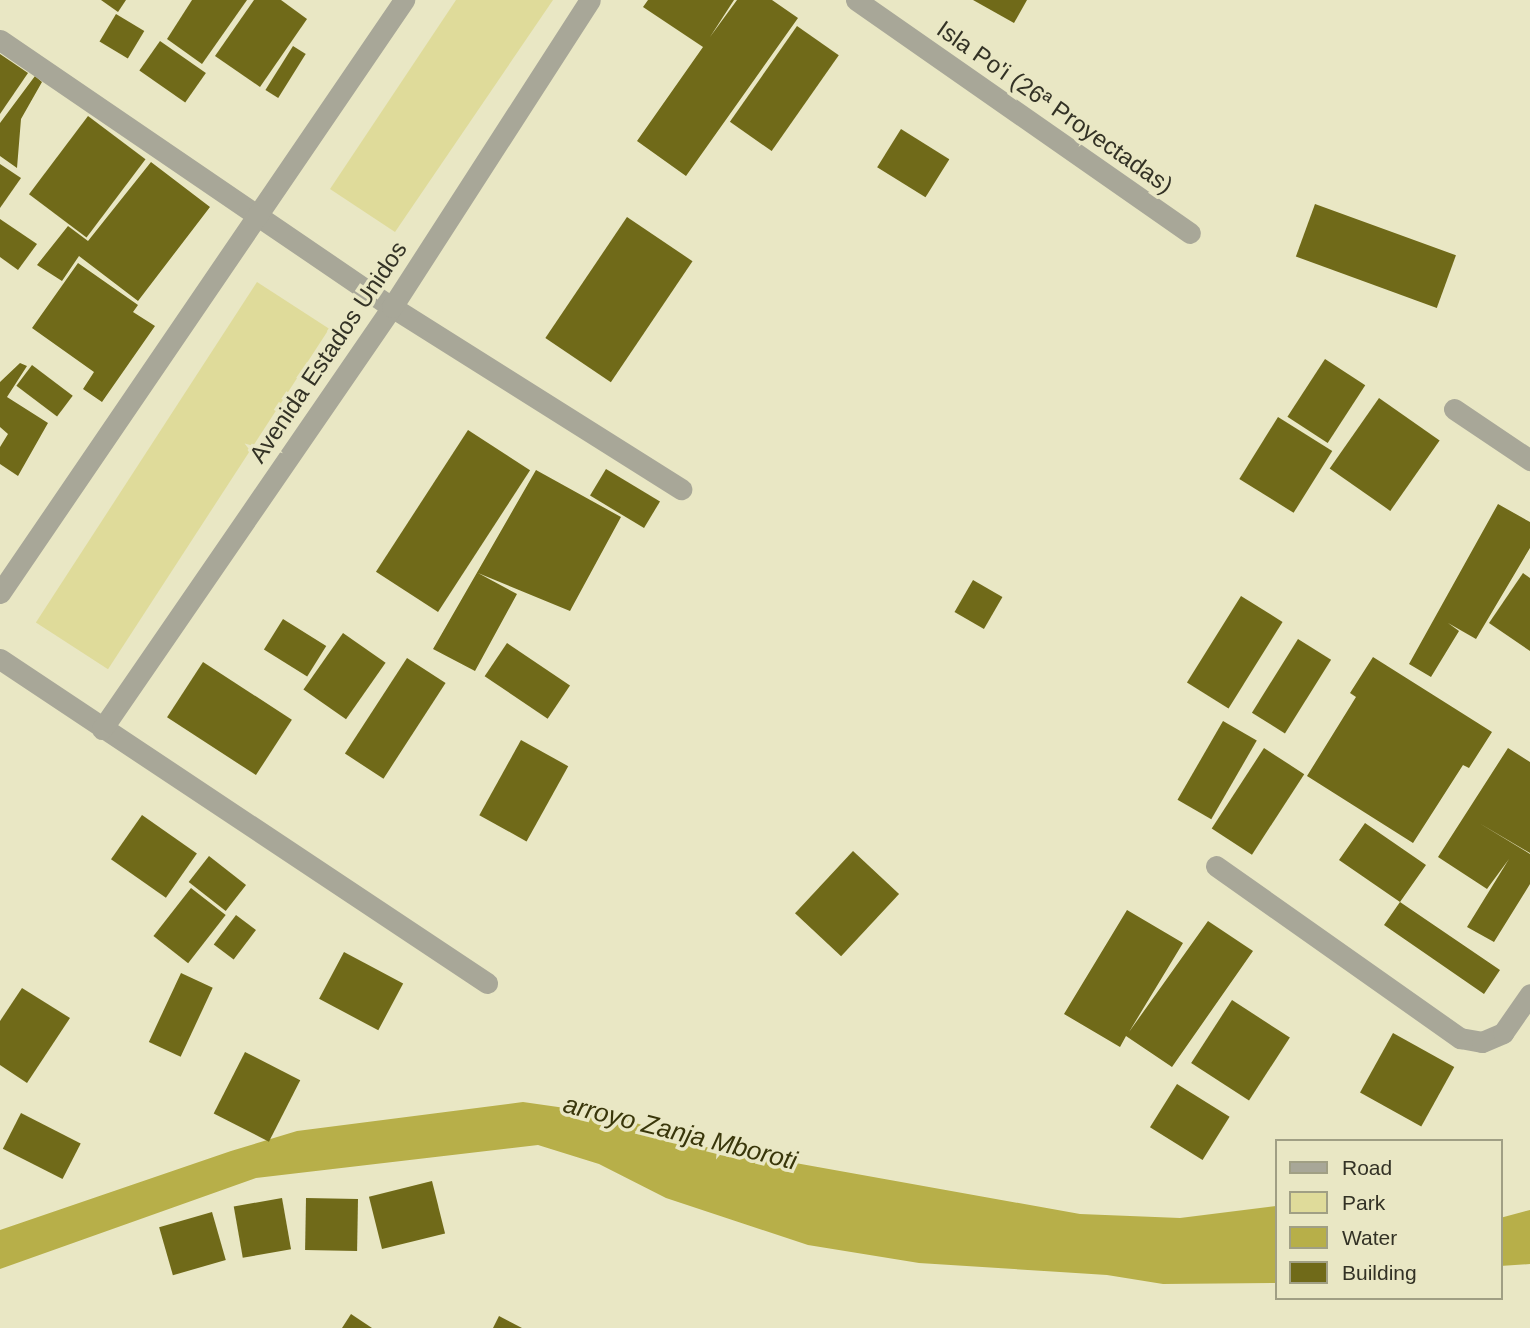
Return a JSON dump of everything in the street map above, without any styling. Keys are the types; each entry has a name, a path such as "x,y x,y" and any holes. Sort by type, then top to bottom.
{"street":[{"path":"0,593 404,0"},
{"name":"Avenida Estados Unidos","path":"102,729 391,307 590,0"},
{"name":"Isla Po'i (26ª Proyectadas)","path":"856,0 1190,233"},
{"path":"0,40 391,307 681,489"},
{"path":"1454,409 1530,460"},
{"path":"0,659 486,983"},
{"path":"1216,866 1460,1038 1482,1042 1503,1033 1530,994"}],"green space":[{"path":"456,0 553,0 395,232 330,189"},
{"path":"257,282 329,329 108,669 36,623"}],"water":[{"path":"523,1102 614,1115 700,1146 1080,1214 1180,1218 1274,1206 1274,1283 1163,1284 1107,1275 919,1263 808,1245 666,1198 599,1164 538,1145 256,1178 0,1269 0,1230 297,1131"},
{"path":"1530,1210 1530,1264 1502,1266 1502,1217"}],"building":[{"path":"101,0 126,0 118,12"},
{"path":"192,0 247,0 202,64 167,39"},
{"path":"254,0 281,0 307,19 260,87 215,56"},
{"path":"648,0 734,0 710,37 737,0 772,0 798,18 686,176 637,141 703,47 643,7"},
{"path":"973,0 1027,0 1014,23"},
{"path":"116,14 144,31 128,58 100,41"},
{"path":"797,26 839,55 772,151 730,122"},
{"path":"160,41 206,73 185,103 139,70"},
{"path":"293,46 306,54 278,98 265,90"},
{"path":"0,54 28,73 0,114"},
{"path":"35,76 42,82 21,119 17,168 0,156 0,123"},
{"path":"88,116 146,159 87,238 29,194"},
{"path":"901,129 949,159 925,197 877,167"},
{"path":"151,162 210,207 138,301 79,256 62,281 37,265 68,226 88,241"},
{"path":"0,164 21,178 0,208"},
{"path":"1315,204 1456,255 1437,308 1296,257"},
{"path":"627,217 692,261 611,382 545,338"},
{"path":"0,219 37,244 18,270 0,257"},
{"path":"78,263 138,305 133,312 155,326 102,402 83,389 94,372 32,328"},
{"path":"1325,359 1365,385 1328,443 1287,417"},
{"path":"20,363 27,366 7,397 48,423 18,476 0,464 0,447 8,434 0,427 0,382"},
{"path":"32,365 73,396 57,416 16,386"},
{"path":"1379,398 1440,440 1390,511 1330,468"},
{"path":"1278,417 1332,451 1294,513 1239,479"},
{"path":"468,430 530,470 438,612 376,572"},
{"path":"606,469 660,501 644,528 590,496"},
{"path":"536,470 621,517 570,611 478,573 517,594 475,671 433,649"},
{"path":"1498,504 1530,522 1530,548 1476,639 1448,623 1459,631 1431,677 1409,664"},
{"path":"1523,573 1530,578 1530,651 1489,623"},
{"path":"973,580 1002,597 984,629 954,612"},
{"path":"1241,596 1283,622 1229,708 1187,683"},
{"path":"283,619 326,646 307,677 264,650"},
{"path":"343,633 386,663 346,719 303,690"},
{"path":"1298,639 1331,660 1285,733 1252,713"},
{"path":"507,643 570,685 548,719 485,676"},
{"path":"1373,657 1492,732 1469,768 1463,765 1413,843 1307,776 1356,697 1350,693"},
{"path":"407,658 446,683 383,779 345,754"},
{"path":"203,662 292,720 256,775 167,717"},
{"path":"1223,721 1257,740 1211,819 1178,800"},
{"path":"521,740 568,766 527,841 479,815"},
{"path":"1264,748 1304,774 1252,855 1212,829"},
{"path":"1508,748 1530,762 1530,853 1479,823 1530,854 1530,884 1494,942 1467,927 1509,859 1487,889 1438,857"},
{"path":"142,815 197,853 166,898 111,859"},
{"path":"1365,823 1426,865 1400,902 1339,860"},
{"path":"853,851 899,894 841,956 795,913"},
{"path":"209,856 246,885 226,911 189,882"},
{"path":"191,888 226,915 188,963 153,936"},
{"path":"1400,902 1500,970 1484,994 1384,925"},
{"path":"1127,910 1183,943 1129,1032 1208,921 1253,951 1172,1067 1126,1036 1120,1047 1064,1014"},
{"path":"236,915 256,930 234,960 214,945"},
{"path":"344,952 403,983 378,1030 319,999"},
{"path":"181,973 213,988 181,1057 149,1042"},
{"path":"22,988 70,1018 27,1083 0,1065 0,1021"},
{"path":"1232,1000 1290,1038 1249,1100 1191,1063"},
{"path":"1393,1033 1454,1067 1421,1126 1360,1092"},
{"path":"245,1052 300,1080 269,1142 214,1113"},
{"path":"1177,1084 1230,1117 1203,1160 1150,1127"},
{"path":"21,1113 81,1143 63,1179 3,1149"},
{"path":"432,1181 445,1233 382,1249 369,1197"},
{"path":"282,1198 291,1249 243,1258 234,1207"},
{"path":"306,1198 358,1199 357,1251 305,1250"},
{"path":"212,1212 226,1260 173,1275 159,1227"},
{"path":"351,1314 372,1328 342,1328"},
{"path":"499,1316 522,1328 493,1328"}],"water label":[{"name":"arroyo Zanja Mboroti","path":"680,1133"}]}
